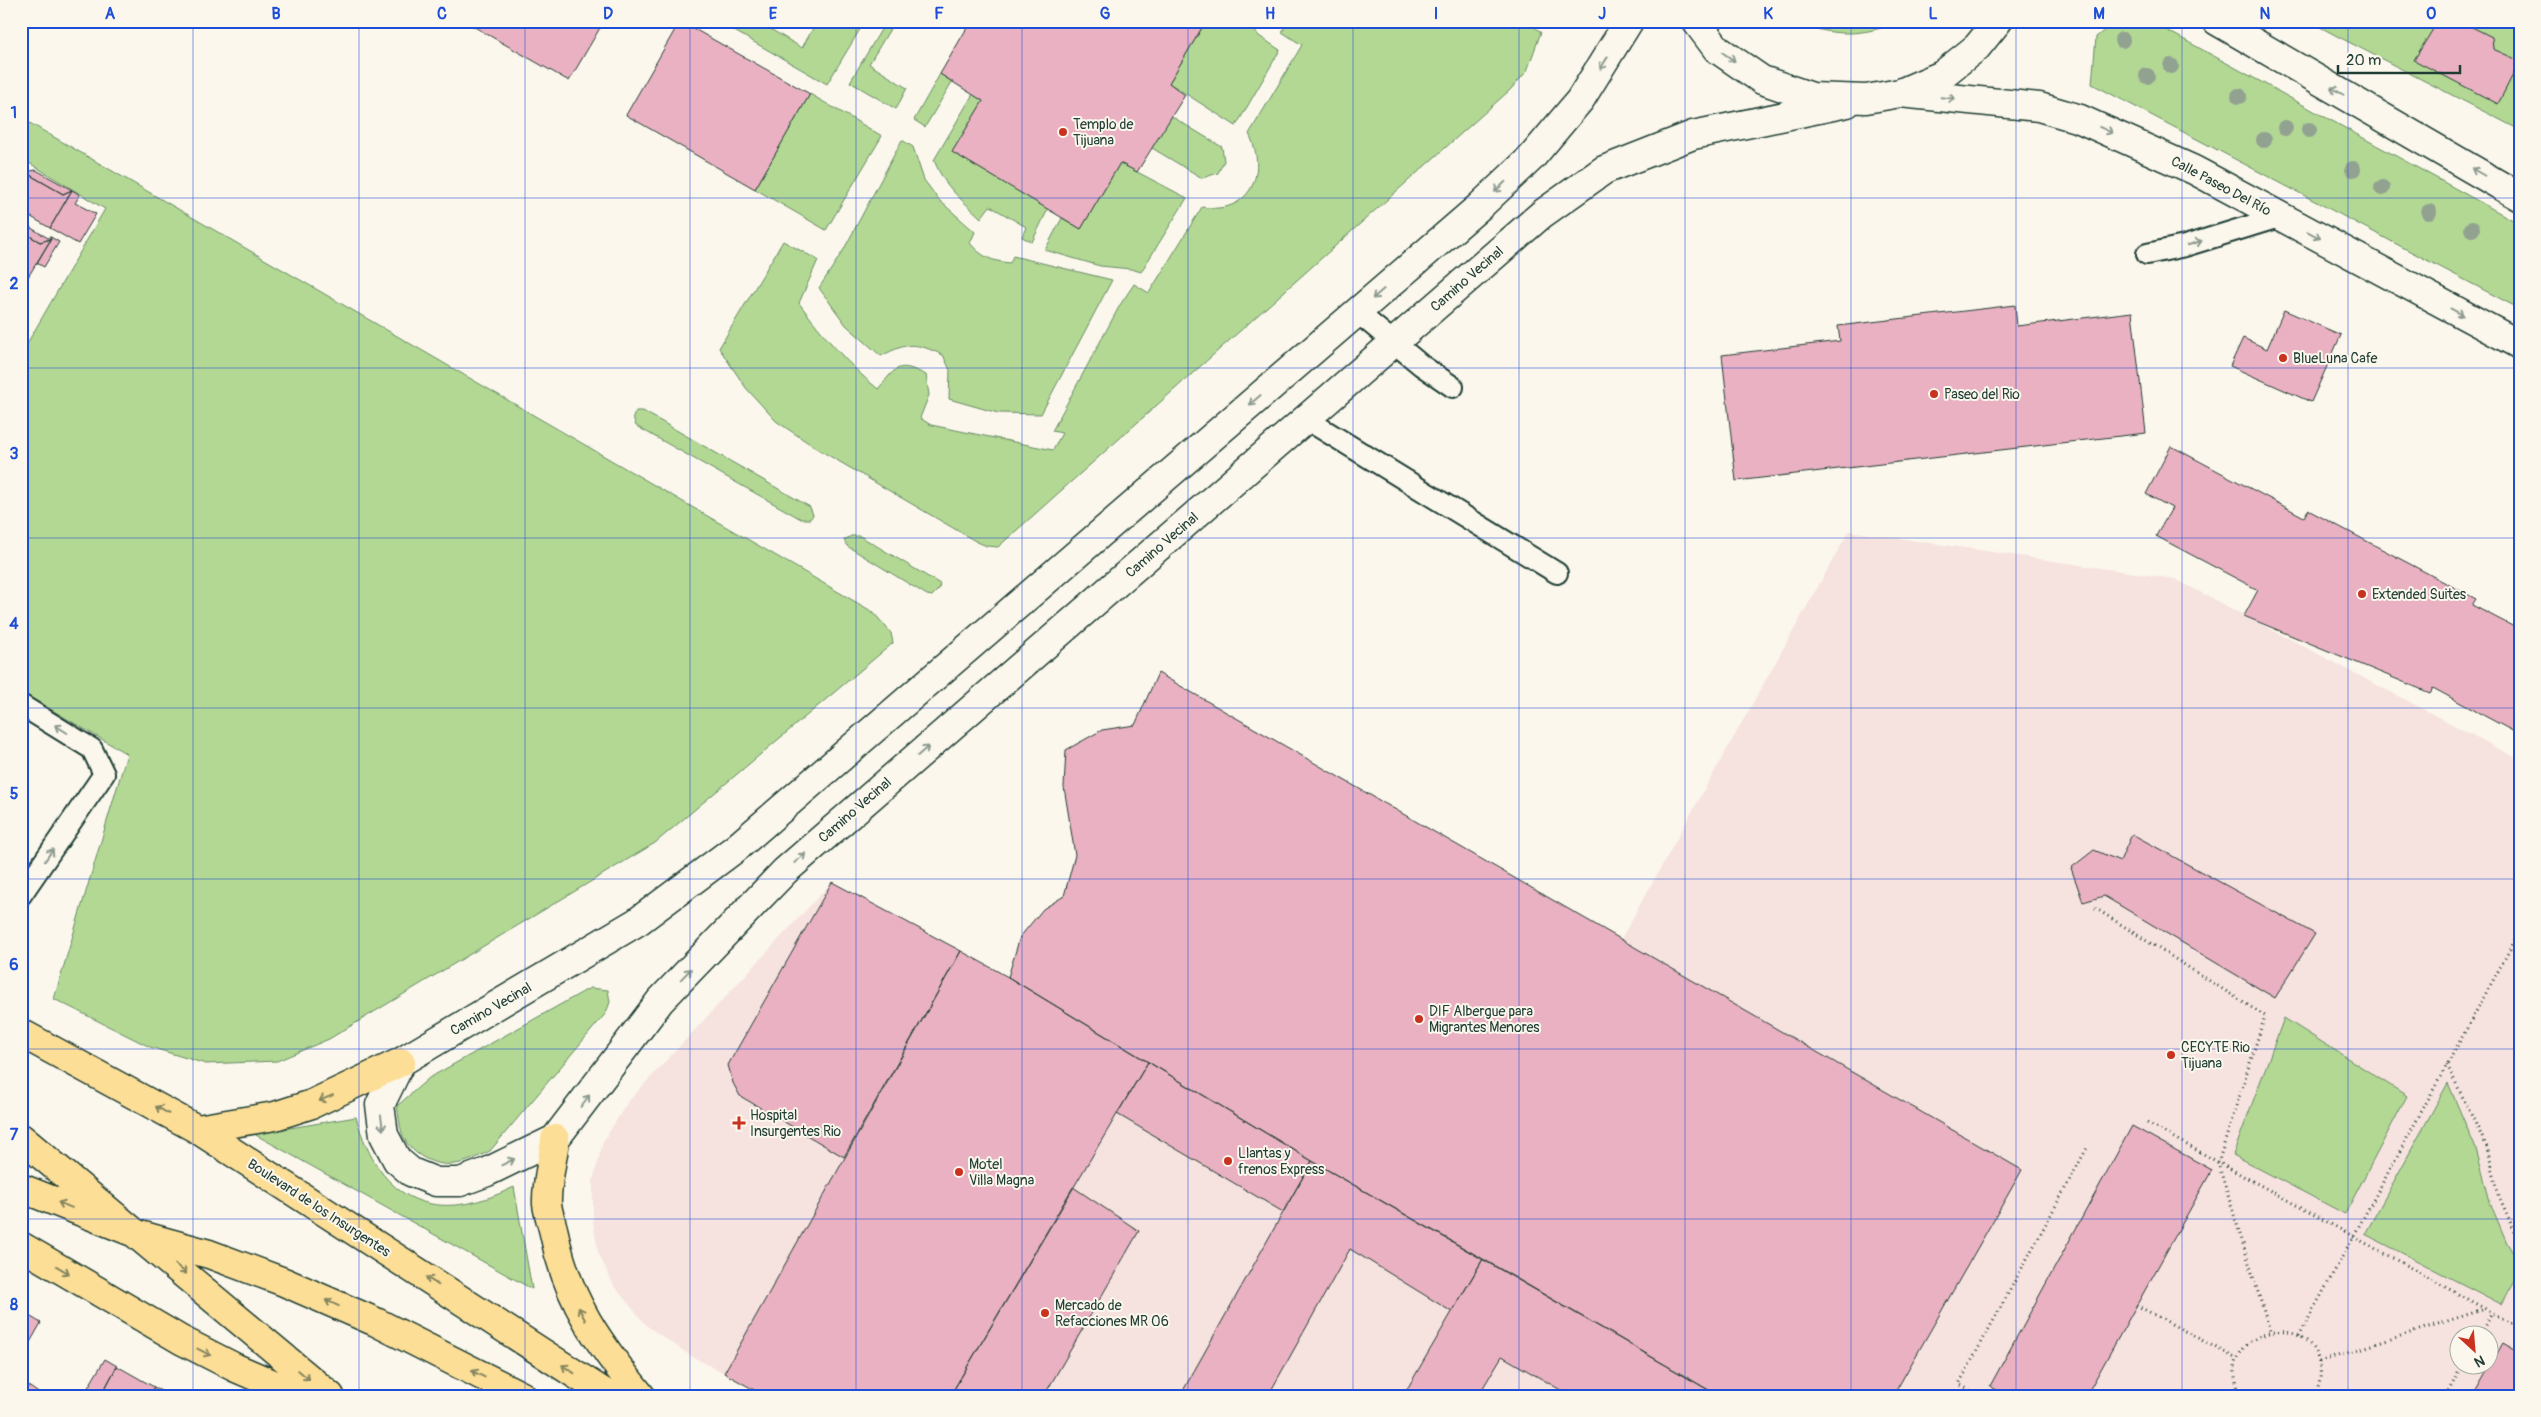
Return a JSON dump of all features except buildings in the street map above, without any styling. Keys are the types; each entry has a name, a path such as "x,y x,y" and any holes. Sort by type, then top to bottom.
{"main road":[{"name":"Boulevard de los Insurgentes","path":"21,1033 197,1129 609,1396"},
{"path":"197,1129 275,1116 312,1104 401,1062"},
{"path":"21,1138 140,1235 330,1396"},
{"path":"555,1139 547,1204 559,1258 569,1287 584,1319 604,1349 641,1396"},
{"path":"21,1188 140,1235 209,1254 284,1282 376,1322 522,1396"},
{"path":"21,1246 181,1340 236,1368 301,1396"}],"street":[{"name":"Camino Vecinal","path":"401,1062 622,931 692,883 736,848 1479,207 1532,156 1580,100 1629,21"},
{"path":"1696,21 1718,49 1762,80 1812,98 1866,99 1900,93 1942,75 1977,47 1998,21"},
{"path":"2217,21 2520,197"},
{"name":"Calle Paseo Del Río","path":"1900,93 2039,107 2080,119 2194,170 2520,345"},
{"name":"Camino Vecinal","path":"555,1139 660,1001 785,871 1542,214 1604,170 1693,135 1866,99"},
{"path":"401,1062 380,1105 384,1134 397,1160 411,1172 436,1182 460,1182 487,1172 555,1139"}],"lane":[{"path":"2148,254 2185,246 2279,217"},
{"path":"1357,312 1393,343 1453,387"},
{"path":"1306,418 1557,573"},
{"path":"21,705 92,749 104,774 23,889"}],"path":[{"path":"2095,908 2265,1016 2218,1163 2270,1332"},
{"path":"2299,1336 2520,931"},
{"path":"2447,1065 2487,1147 2499,1196 2520,1244"},
{"path":"2147,1123 2520,1328"},
{"path":"1979,1396 1959,1384 2087,1148"},
{"path":"2136,1305 2237,1359"},
{"path":"2318,1362 2485,1309"},
{"path":"2486,1324 2492,1313"},
{"path":"2242,1396 2237,1388 2235,1373 2237,1359 2251,1341 2270,1332 2285,1331 2299,1336 2309,1344 2318,1362 2320,1382 2315,1395"},
{"path":"2446,1396 2458,1374"},
{"path":"2205,1396 2237,1388"}],"shaded area":[{"name":"CECYTE Rio Tijuana","path":"1849,531 2175,579 2520,760 2520,1396 1893,1396 2022,1170 1621,939"},
{"name":"Hospital Insurgentes Rio","path":"832,882 961,951 724,1373 691,1356 647,1326 614,1286 598,1252 593,1222 593,1181 603,1142 627,1103"},
{"path":"1148,1062 1312,1161 1719,1396 950,1396"}],"green space":[{"path":"717,21 757,21 802,48 817,21 865,21 827,84"},
{"path":"1206,21 1247,21 1259,36 1280,50 1236,126 1169,83"},
{"path":"1288,21 1527,21 1541,32 1527,71 1510,90 998,547 987,546 977,542 816,448 776,421 746,388 719,348 783,241 818,260 799,303 836,349 878,389 893,371 898,368 903,367 916,370 926,375 929,395 920,418 931,425 1053,450 1062,433 1052,431 1120,305 1134,284 1149,293 1202,207 1218,208 1232,205 1243,198 1251,189 1257,163 1255,149 1249,134 1302,45 1282,32"},
{"path":"1796,21 1898,21 1873,30 1847,33 1821,30"},
{"path":"2116,21 2150,21 2520,224 2520,309 2092,84 2096,37"},
{"path":"2309,21 2520,21 2520,130 2335,35"},
{"path":"885,23 890,29 869,64 907,88 896,109 850,82"},
{"path":"940,74 952,82 925,127 914,120"},
{"path":"810,94 882,136 826,230 755,189"},
{"path":"973,94 983,101 953,152 1048,209 1032,242 1022,237 1026,227 990,206 981,218 948,185 934,160"},
{"path":"1171,116 1222,147 1224,161 1218,173 1202,178 1152,148"},
{"path":"21,118 873,612 891,633 893,643 655,843 329,1039 277,1061 206,1064 150,1047 54,999 127,754 21,692 21,354 105,209 21,158"},
{"path":"902,140 913,147 924,180 939,200 975,232 970,243 983,255 997,261 1010,263 1013,256 1112,280 1041,414 998,413 949,399 950,370 943,355 912,345 898,348 881,356 846,325 819,288 843,251"},
{"path":"1120,163 1187,198 1141,272 1131,269 1100,266 1045,250 1062,218 1081,229"},
{"path":"636,411 643,411 810,507 813,515 810,519 801,519 636,426 633,417"},
{"path":"851,536 860,536 940,584 939,589 932,596 927,595 847,546 844,540"},
{"path":"590,988 608,990 610,1002 606,1013 490,1151 464,1162 446,1164 430,1161 410,1147 402,1133 397,1106 429,1078"},
{"path":"2284,1018 2407,1096 2345,1214 2233,1155"},
{"path":"2448,1083 2476,1149 2491,1205 2507,1243 2520,1264 2520,1269 2501,1304 2365,1234"},
{"path":"356,1117 366,1146 380,1170 396,1187 414,1199 436,1205 459,1205 486,1199 514,1187 532,1289 254,1134"}],"place":[{"name":"Templo de Tijuana","path":"1063,132"},
{"name":"BlueLuna Cafe","path":"2283,358"},
{"name":"Paseo del Rio","path":"1934,394"},
{"name":"Extended Suites","path":"2362,594"},
{"name":"DIF Albergue para Migrantes Menores","path":"1419,1019"},
{"name":"CECYTE Rio Tijuana","path":"2171,1055"},
{"name":"Hospital Insurgentes Rio","path":"739,1123"},
{"name":"Llantas y frenos Express","path":"1228,1161"},
{"name":"Motel Villa Magna","path":"959,1172"},
{"name":"Mercado de Refacciones MR 06","path":"1045,1313"}]}
